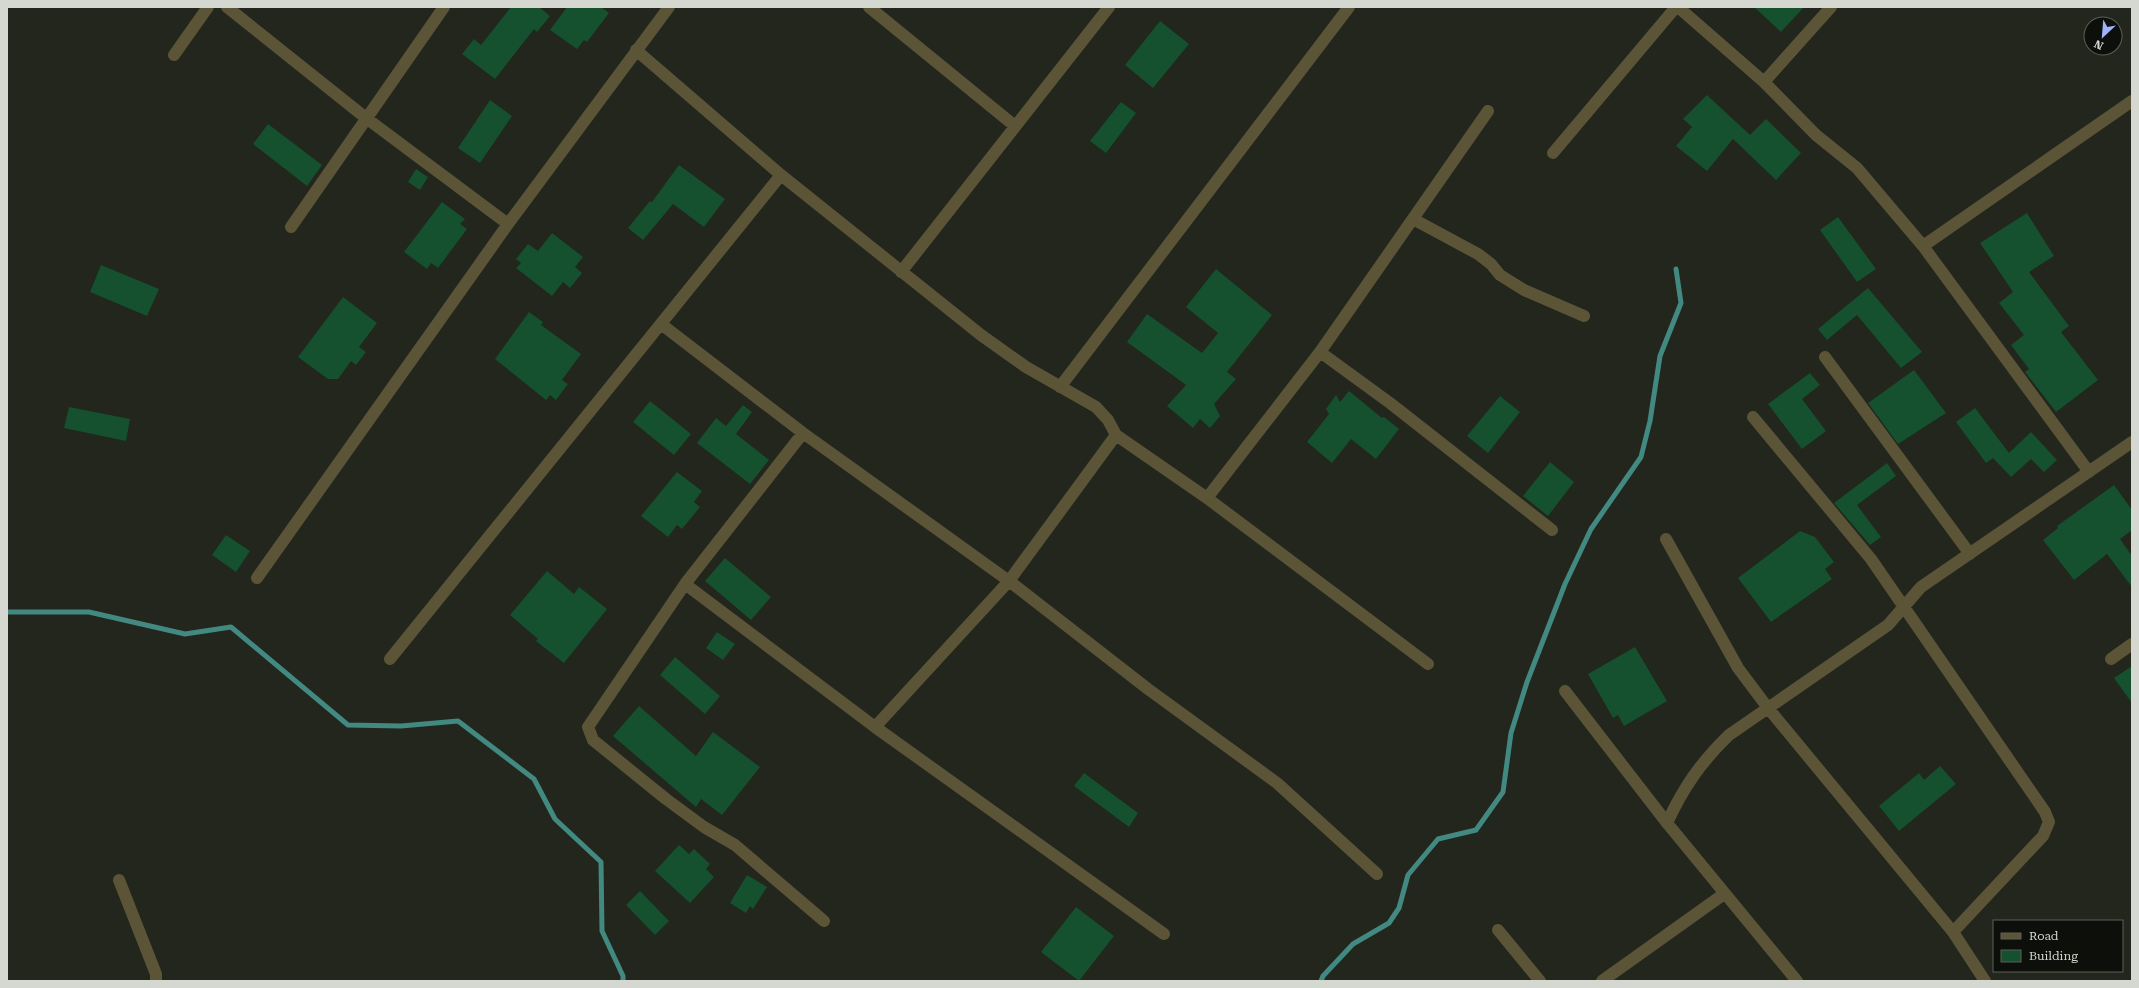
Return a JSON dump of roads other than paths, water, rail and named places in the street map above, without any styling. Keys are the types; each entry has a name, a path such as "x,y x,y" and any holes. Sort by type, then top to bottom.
{"street":[{"path":"174,54 208,7"},
{"path":"227,7 366,118 508,224"},
{"path":"291,226 444,7"},
{"path":"257,578 508,224 669,7"},
{"path":"869,7 1015,126"},
{"path":"900,272 1109,7"},
{"path":"1060,387 1349,7"},
{"path":"1553,153 1677,7 1764,82 1816,134 1857,168 1923,246 2088,472"},
{"path":"1764,82 1831,7"},
{"path":"636,50 781,175 900,272 1007,353 1060,387 1081,396 1096,407 1108,420 1116,435 1207,498 1428,664"},
{"path":"1923,246 2132,101"},
{"path":"1207,498 1320,352 1488,111"},
{"path":"390,659 781,175"},
{"path":"1413,219 1478,254 1491,264 1500,275 1524,290 1584,316"},
{"path":"661,324 803,433 1009,581 1148,689 1277,783 1377,874"},
{"path":"1320,352 1390,403 1552,530"},
{"path":"1825,357 1970,554"},
{"path":"1753,417 1870,559 1905,607 2045,812 2049,822 2043,836 1952,932"},
{"path":"803,433 686,584 588,727 593,740 666,799 704,827 735,846 824,921"},
{"path":"875,727 1009,581 1116,435"},
{"path":"1667,823 1680,795 1706,758 1729,735 1888,625 1921,587 2132,442"},
{"path":"1666,538 1738,668 1768,708 1952,932 1985,981"},
{"path":"686,584 875,727 1164,934"},
{"path":"2111,659 2132,644"},
{"path":"1565,691 1667,823 1797,981"},
{"path":"119,880 156,974 156,981"},
{"path":"1602,981 1724,894"},
{"path":"1498,930 1540,981"}],"waterway":[{"path":"1321,981 1323,976 1353,944 1389,923 1399,908 1408,875 1438,839 1476,830 1503,792 1511,733 1527,682 1565,584 1591,529 1641,457 1650,421 1660,356 1681,303 1676,269"},
{"path":"7,612 89,612 185,634 231,627 348,725 401,726 458,721 534,779 555,819 601,862 602,931 623,976 623,981"}]}
